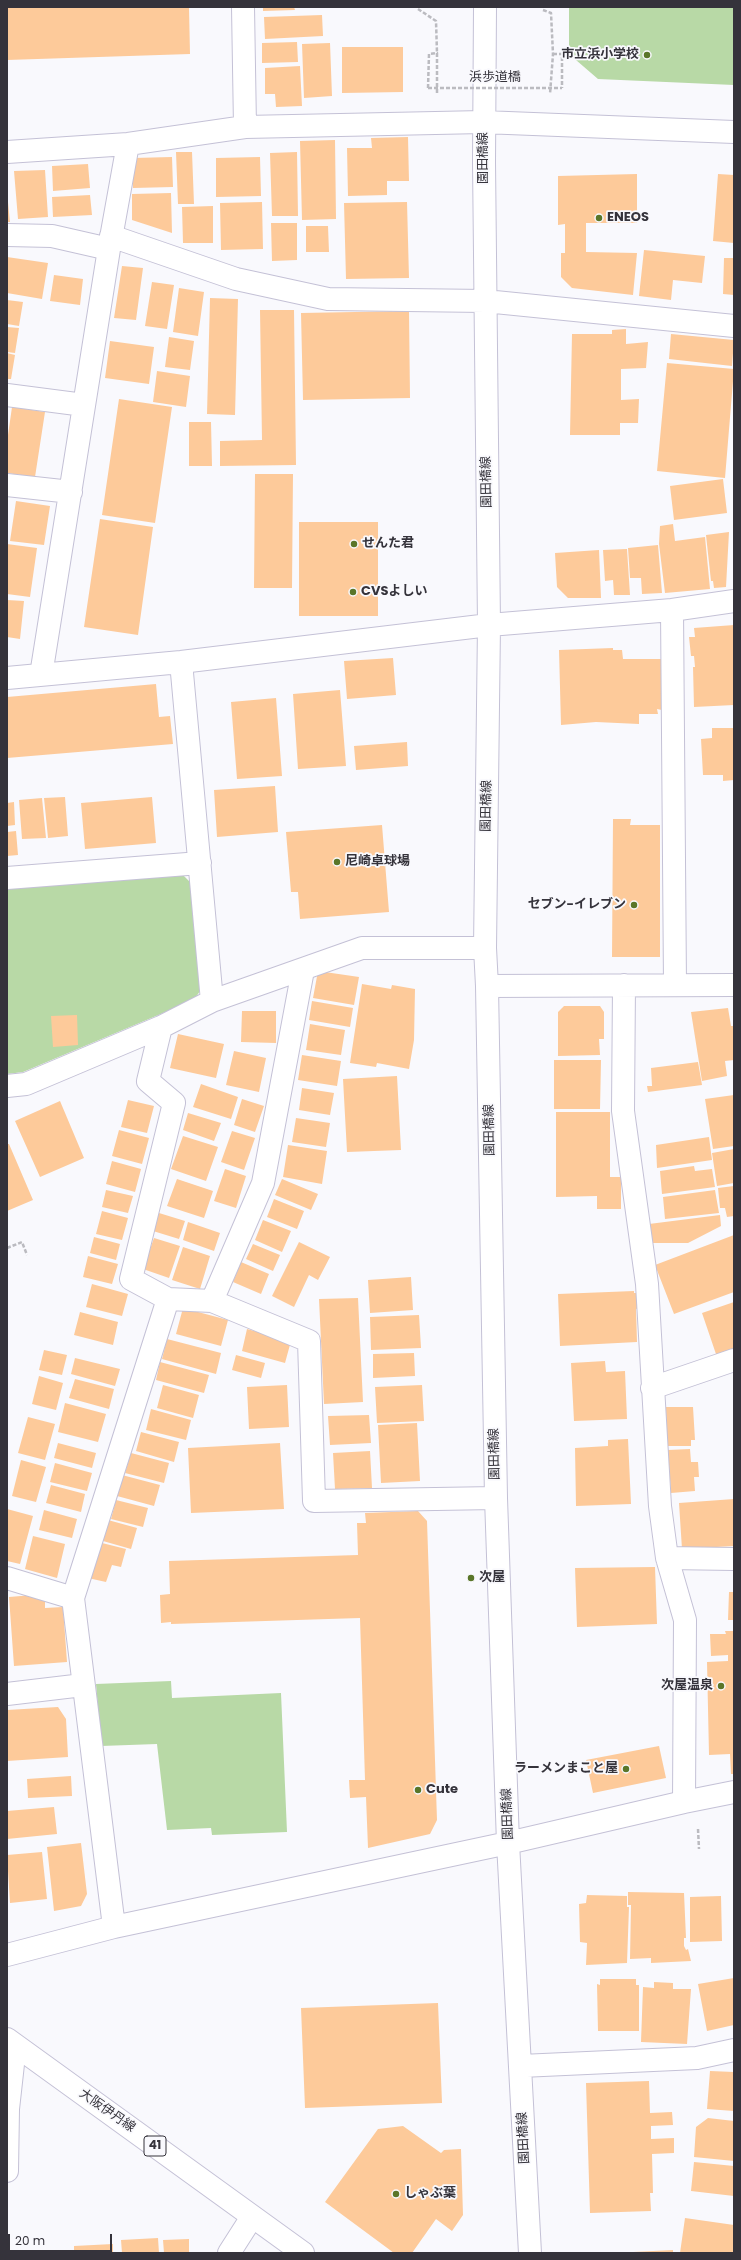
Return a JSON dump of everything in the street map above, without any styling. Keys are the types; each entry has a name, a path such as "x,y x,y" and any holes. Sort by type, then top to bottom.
{"street":[{"path":"243,7 245,127"},
{"name":"園田橋線","path":"486,7 483,122 489,625 485,948 488,986 496,1498 508,1843 530,2253"},
{"path":"7,152 128,144 245,127 483,122 734,132"},
{"path":"42,675 110,242 128,144"},
{"path":"7,235 52,236 110,242 236,279 328,299 485,301 734,326"},
{"path":"7,395 84,405"},
{"path":"7,485 71,492"},
{"path":"7,678 181,662 489,625 672,610 734,601"},
{"path":"672,610 675,985"},
{"path":"181,662 212,1001"},
{"path":"7,878 200,863"},
{"path":"7,1086 26,1084 160,1027 212,1001 362,948 485,948"},
{"path":"212,1301 263,1182 303,970"},
{"path":"624,985 623,1111 647,1284 660,1506 667,1558 685,1620 684,1802"},
{"path":"488,986 734,985"},
{"path":"160,1027 148,1081 174,1103 131,1279 168,1299 212,1301 309,1342 314,1501 496,1498"},
{"path":"114,1927 73,1598 168,1299"},
{"path":"652,1388 734,1360"},
{"path":"667,1558 734,1559"},
{"path":"7,1578 73,1598"},
{"path":"7,1694 83,1685"},
{"path":"7,1955 114,1927 508,1843 684,1802 734,1792"},
{"path":"7,2171 11,2043"},
{"name":"大阪伊丹線","path":"11,2043 303,2253"},
{"path":"521,2066 697,2058 734,2050"},
{"path":"229,2253 252,2217"}],"path":[{"path":"418,9 436,21 437,96"},
{"path":"543,10 552,13 553,54 551,93"},
{"name":"浜歩道橋","path":"437,53 429,54 428,88 562,88 562,54 553,54"},
{"path":"7,1248 22,1242 27,1255"},
{"path":"698,1827 699,1848"}],"green space":[{"name":"市立浜小学校","path":"569,7 734,7 734,85 598,79 569,54"},
{"path":"181,873 191,883 202,988 194,1000 23,1072 7,1074 7,889"},
{"path":"171,1681 172,1698 281,1693 287,1832 212,1835 211,1828 167,1830 157,1744 101,1746 96,1684"}],"building":[{"path":"7,7 189,7 190,54 7,60"},
{"path":"263,7 294,7 295,10 263,11"},
{"path":"322,15 323,36 265,39 264,17"},
{"path":"297,42 298,62 262,63 262,43"},
{"path":"330,43 332,96 304,98 302,44"},
{"path":"342,47 403,47 403,92 342,93"},
{"path":"300,66 302,106 276,107 275,94 265,94 265,68"},
{"path":"408,137 409,181 387,181 387,195 348,196 347,148 372,148 371,138"},
{"path":"335,140 336,219 302,220 300,141"},
{"path":"176,152 192,152 194,204 178,204"},
{"path":"297,152 298,216 272,216 270,153"},
{"path":"172,157 173,187 133,188 133,158"},
{"path":"260,157 261,196 216,197 216,158"},
{"path":"88,164 90,188 53,191 52,166"},
{"path":"45,170 48,217 18,219 14,171"},
{"path":"637,174 637,223 586,223 586,252 637,253 633,295 572,288 561,277 561,253 565,253 565,224 558,225 558,176"},
{"path":"718,174 734,175 734,243 713,241"},
{"path":"171,193 172,233 132,220 132,194"},
{"path":"90,195 92,215 53,217 52,197"},
{"path":"8,202 10,222 7,222"},
{"path":"262,202 263,249 221,250 220,203"},
{"path":"407,202 409,278 346,279 344,203"},
{"path":"213,206 213,243 183,243 182,207"},
{"path":"271,223 297,223 297,260 272,261"},
{"path":"306,226 328,226 329,252 306,252"},
{"path":"644,250 705,256 702,283 673,280 671,300 639,296"},
{"path":"7,257 48,263 42,299 7,293"},
{"path":"724,258 734,258 734,295 723,294"},
{"path":"122,266 143,268 136,320 114,318"},
{"path":"54,275 83,279 80,305 50,301"},
{"path":"152,282 174,285 167,329 145,326"},
{"path":"179,288 204,292 198,336 173,332"},
{"path":"210,298 238,299 235,415 207,414"},
{"path":"7,300 23,302 19,326 7,324"},
{"path":"260,310 294,310 296,465 220,466 220,441 262,440"},
{"path":"409,311 410,398 303,400 301,313"},
{"path":"7,327 19,328 15,353 7,352"},
{"path":"626,329 626,344 648,342 646,368 621,369 621,400 639,399 638,423 620,423 620,435 570,435 572,334 612,334 612,330"},
{"path":"671,334 734,340 732,366 669,359"},
{"path":"169,337 194,341 190,370 165,367"},
{"path":"110,341 154,347 149,384 105,378"},
{"path":"7,353 15,355 11,379 7,379"},
{"path":"667,363 734,369 725,478 657,471"},
{"path":"157,371 190,376 186,407 153,402"},
{"path":"119,399 172,407 155,523 102,515"},
{"path":"12,407 45,412 35,477 7,473 7,442"},
{"path":"189,422 211,422 212,466 189,466"},
{"path":"255,474 293,474 292,588 254,588"},
{"path":"723,479 727,513 674,520 670,486"},
{"path":"16,501 50,506 44,545 10,541"},
{"path":"100,519 153,527 138,635 84,627"},
{"path":"299,522 378,522 378,616 299,616"},
{"path":"673,524 675,541 705,537 710,589 665,593 659,544 660,526"},
{"path":"729,532 726,587 714,588 713,581 711,581 706,535"},
{"path":"7,544 37,548 30,597 7,594"},
{"path":"658,545 662,593 642,594 641,578 630,578 628,548"},
{"path":"627,549 630,595 614,595 613,580 605,581 603,550"},
{"path":"599,550 601,598 568,598 557,587 555,553"},
{"path":"7,600 24,601 20,639 7,637"},
{"path":"734,625 734,705 694,707 693,667 695,667 694,656 691,656 689,637 695,637 694,628"},
{"path":"613,648 613,650 622,650 623,659 661,659 662,710 657,709 658,714 639,714 639,724 596,722 561,725 559,650"},
{"path":"393,658 396,695 347,699 344,661"},
{"path":"156,684 159,717 170,716 173,744 7,758 7,697"},
{"path":"340,690 346,766 298,769 293,694"},
{"path":"276,698 282,776 237,779 231,702"},
{"path":"712,728 734,728 734,780 723,781 723,775 703,775 701,739 712,738"},
{"path":"407,742 408,766 356,770 354,746"},
{"path":"275,786 278,832 217,837 214,790"},
{"path":"65,797 68,836 48,838 44,798"},
{"path":"152,797 156,843 85,849 81,803"},
{"path":"42,798 46,838 22,839 19,800"},
{"path":"14,802 15,825 7,826 7,803"},
{"path":"613,819 631,819 630,825 660,825 660,957 612,957"},
{"name":"尼崎卓球場","path":"382,825 389,912 300,919 298,892 291,892 286,832"},
{"path":"16,831 18,855 7,856 7,832"},
{"path":"318,971 359,977 354,1005 313,998"},
{"path":"362,984 391,989 392,985 415,989 414,1040 409,1069 377,1063 376,1067 350,1063"},
{"path":"312,1001 353,1008 350,1027 309,1020"},
{"path":"564,1006 600,1006 604,1012 604,1039 599,1039 600,1055 558,1056 558,1012"},
{"path":"728,1008 731,1026 734,1026 734,1060 725,1061 727,1076 702,1081 691,1012"},
{"path":"242,1011 276,1011 276,1043 241,1042"},
{"path":"77,1015 78,1045 53,1047 51,1016"},
{"path":"310,1024 345,1030 341,1055 306,1050"},
{"path":"178,1034 224,1044 216,1078 170,1068"},
{"path":"234,1051 266,1058 259,1092 226,1085"},
{"path":"302,1055 341,1061 337,1086 298,1080"},
{"path":"554,1060 601,1060 600,1109 554,1109"},
{"path":"698,1062 702,1085 648,1092 647,1086 652,1086 651,1068"},
{"path":"397,1076 401,1150 347,1152 343,1079"},
{"path":"201,1084 238,1097 231,1119 193,1107"},
{"path":"302,1088 334,1093 330,1115 299,1110"},
{"path":"734,1095 734,1146 713,1149 705,1099"},
{"path":"242,1099 264,1106 255,1132 234,1125"},
{"path":"128,1100 154,1106 147,1133 121,1127"},
{"path":"60,1101 84,1158 40,1177 15,1121"},
{"path":"556,1112 610,1112 610,1177 621,1177 621,1209 597,1209 597,1196 556,1197"},
{"path":"188,1113 221,1123 214,1141 183,1130"},
{"path":"296,1118 330,1123 326,1147 292,1142"},
{"path":"119,1130 149,1138 142,1164 112,1156"},
{"path":"232,1131 255,1138 244,1170 221,1162"},
{"path":"183,1136 218,1147 206,1181 171,1169"},
{"path":"709,1137 712,1160 657,1168 656,1145"},
{"path":"7,1144 9,1144 33,1200 7,1211"},
{"path":"288,1145 327,1151 322,1184 283,1177"},
{"path":"734,1149 734,1183 717,1186 712,1153"},
{"path":"112,1161 141,1169 135,1192 106,1184"},
{"path":"694,1166 695,1171 712,1169 715,1187 662,1194 660,1171"},
{"path":"225,1169 246,1176 236,1208 214,1201"},
{"path":"177,1179 213,1191 204,1218 167,1206"},
{"path":"282,1179 318,1194 311,1210 275,1195"},
{"path":"734,1186 734,1216 727,1217 725,1208 720,1208 718,1188"},
{"path":"106,1190 133,1196 128,1213 102,1207"},
{"path":"715,1190 719,1213 665,1219 663,1197"},
{"path":"274,1199 304,1211 297,1229 267,1217"},
{"path":"102,1211 128,1218 122,1240 96,1234"},
{"path":"159,1213 185,1221 179,1239 153,1231"},
{"path":"720,1215 721,1226 688,1243 652,1243 649,1224"},
{"path":"263,1220 291,1231 282,1252 255,1240"},
{"path":"188,1222 220,1233 214,1251 183,1240"},
{"path":"734,1235 734,1292 674,1314 655,1265"},
{"path":"94,1237 120,1244 116,1260 90,1253"},
{"path":"154,1238 180,1246 169,1278 143,1269"},
{"path":"299,1242 330,1257 318,1280 309,1275 294,1307 272,1296"},
{"path":"253,1244 280,1255 273,1271 246,1259"},
{"path":"183,1247 210,1256 200,1289 172,1280"},
{"path":"88,1256 118,1264 112,1284 83,1277"},
{"path":"241,1262 269,1274 261,1294 233,1282"},
{"path":"411,1277 413,1310 370,1313 368,1280"},
{"path":"92,1284 128,1294 122,1316 86,1307"},
{"path":"634,1291 634,1293 638,1293 639,1308 636,1309 637,1342 560,1346 558,1294"},
{"path":"358,1298 363,1402 324,1404 319,1299"},
{"path":"734,1302 734,1351 717,1357 702,1313"},
{"path":"183,1308 228,1320 221,1346 176,1334"},
{"path":"80,1312 118,1322 113,1345 74,1335"},
{"path":"419,1315 421,1348 371,1350 370,1317"},
{"path":"247,1329 291,1341 285,1363 242,1351"},
{"path":"167,1339 221,1353 216,1374 162,1359"},
{"path":"44,1350 67,1355 62,1375 39,1370"},
{"path":"414,1353 415,1376 373,1378 373,1354"},
{"path":"236,1355 265,1363 261,1378 232,1370"},
{"path":"75,1358 120,1369 115,1386 71,1374"},
{"path":"605,1361 606,1372 625,1371 627,1419 574,1421 571,1363"},
{"path":"160,1362 209,1375 204,1393 156,1380"},
{"path":"39,1376 63,1383 56,1410 32,1404"},
{"path":"75,1379 114,1389 109,1409 69,1398"},
{"path":"163,1385 199,1395 193,1418 157,1408"},
{"path":"287,1385 289,1427 249,1429 247,1387"},
{"path":"422,1385 424,1421 377,1423 375,1387"},
{"path":"65,1403 106,1414 98,1442 58,1432"},
{"path":"666,1407 693,1407 695,1440 691,1440 691,1446 667,1446"},
{"path":"151,1409 191,1420 186,1440 146,1430"},
{"path":"369,1415 371,1443 330,1445 328,1416"},
{"path":"28,1417 55,1424 45,1460 18,1453"},
{"path":"417,1423 420,1481 381,1483 378,1425"},
{"path":"141,1432 179,1442 174,1462 136,1451"},
{"path":"628,1439 631,1504 576,1506 575,1448 608,1446 608,1440"},
{"path":"58,1443 96,1453 92,1468 54,1458"},
{"path":"280,1443 284,1509 191,1513 188,1448"},
{"path":"690,1449 691,1462 698,1462 699,1477 694,1477 695,1491 671,1493 668,1450"},
{"path":"370,1451 372,1488 335,1489 333,1453"},
{"path":"131,1453 169,1463 164,1483 125,1473"},
{"path":"21,1460 46,1467 36,1502 12,1496"},
{"path":"55,1463 92,1473 87,1491 50,1482"},
{"path":"122,1475 160,1485 154,1506 117,1496"},
{"path":"51,1485 85,1494 81,1512 46,1503"},
{"path":"734,1499 734,1546 682,1549 679,1503"},
{"path":"116,1500 148,1508 143,1527 111,1519"},
{"path":"7,1509 33,1516 20,1564 7,1561"},
{"path":"44,1510 77,1519 72,1538 39,1530"},
{"path":"418,1511 427,1521 437,1820 430,1834 368,1848 366,1797 350,1798 349,1780 365,1780 360,1618 171,1624 171,1622 161,1623 160,1595 170,1594 169,1561 358,1555 357,1523 366,1523 365,1513"},
{"path":"108,1520 137,1528 131,1549 103,1541"},
{"path":"33,1536 65,1544 57,1578 25,1569"},
{"path":"98,1542 126,1549 121,1567 112,1565 106,1582 88,1578"},
{"path":"655,1567 657,1624 577,1627 575,1568"},
{"path":"729,1592 734,1592 734,1620 728,1620"},
{"path":"45,1594 45,1608 63,1607 67,1662 14,1666 9,1597"},
{"name":"次屋温泉","path":"725,1631 734,1631 734,1774 731,1774 730,1754 709,1755 707,1662 728,1661 728,1655 711,1656 710,1634 726,1634"},
{"path":"58,1707 66,1719 68,1757 7,1761 7,1710"},
{"name":"ラーメンまこと屋","path":"659,1746 666,1778 593,1793 586,1760"},
{"path":"71,1776 72,1796 28,1798 27,1779"},
{"path":"54,1807 57,1834 7,1839 7,1811"},
{"path":"81,1843 87,1894 81,1906 54,1911 47,1847"},
{"path":"42,1852 47,1899 10,1903 7,1855"},
{"path":"628,1892 684,1893 686,1938 684,1938 684,1946 686,1950 688,1949 691,1961 651,1963 651,1958 630,1959 631,1905 628,1905"},
{"path":"587,1895 627,1896 627,1907 629,1907 627,1963 586,1965 587,1943 580,1942 579,1904 586,1903"},
{"path":"721,1896 722,1941 690,1942 690,1897"},
{"path":"734,1978 734,2025 707,2031 698,1984"},
{"path":"600,1979 636,1979 636,1985 639,1985 639,2031 598,2031 597,1984 600,1985"},
{"path":"654,1982 673,1983 673,1989 691,1989 687,2044 641,2042 643,1987 654,1988"},
{"path":"438,2003 442,2103 305,2108 301,2008"},
{"path":"710,2071 734,2072 734,2111 707,2109"},
{"path":"649,2081 650,2113 672,2112 673,2125 651,2126 651,2139 674,2138 674,2153 652,2154 653,2193 650,2193 651,2211 590,2213 586,2083"},
{"path":"708,2118 734,2121 734,2161 694,2157 696,2127"},
{"name":"しゃぶ葉","path":"403,2126 441,2153 444,2150 461,2149 463,2215 452,2231 436,2219 412,2253 394,2253 325,2202 378,2129"},
{"path":"694,2162 734,2166 734,2196 691,2191"},
{"path":"685,2218 734,2225 734,2253 680,2253"},
{"path":"158,2238 159,2253 122,2253 121,2240"},
{"path":"189,2239 189,2253 164,2253 163,2240"},
{"path":"113,2244 113,2253 74,2253 74,2246"},
{"path":"673,2250 673,2253 633,2253 633,2252"}],"place":[{"name":"市立浜小学校","path":"647,55"},
{"name":"ENEOS","path":"599,218"},
{"name":"せんた君","path":"354,544"},
{"name":"CVSよしい","path":"353,592"},
{"name":"尼崎卓球場","path":"337,862"},
{"name":"セブン-イレブン","path":"634,905"},
{"name":"次屋","path":"471,1578"},
{"name":"次屋温泉","path":"721,1686"},
{"name":"ラーメンまこと屋","path":"626,1769"},
{"name":"Cute","path":"418,1790"},
{"name":"しゃぶ葉","path":"396,2194"}]}
